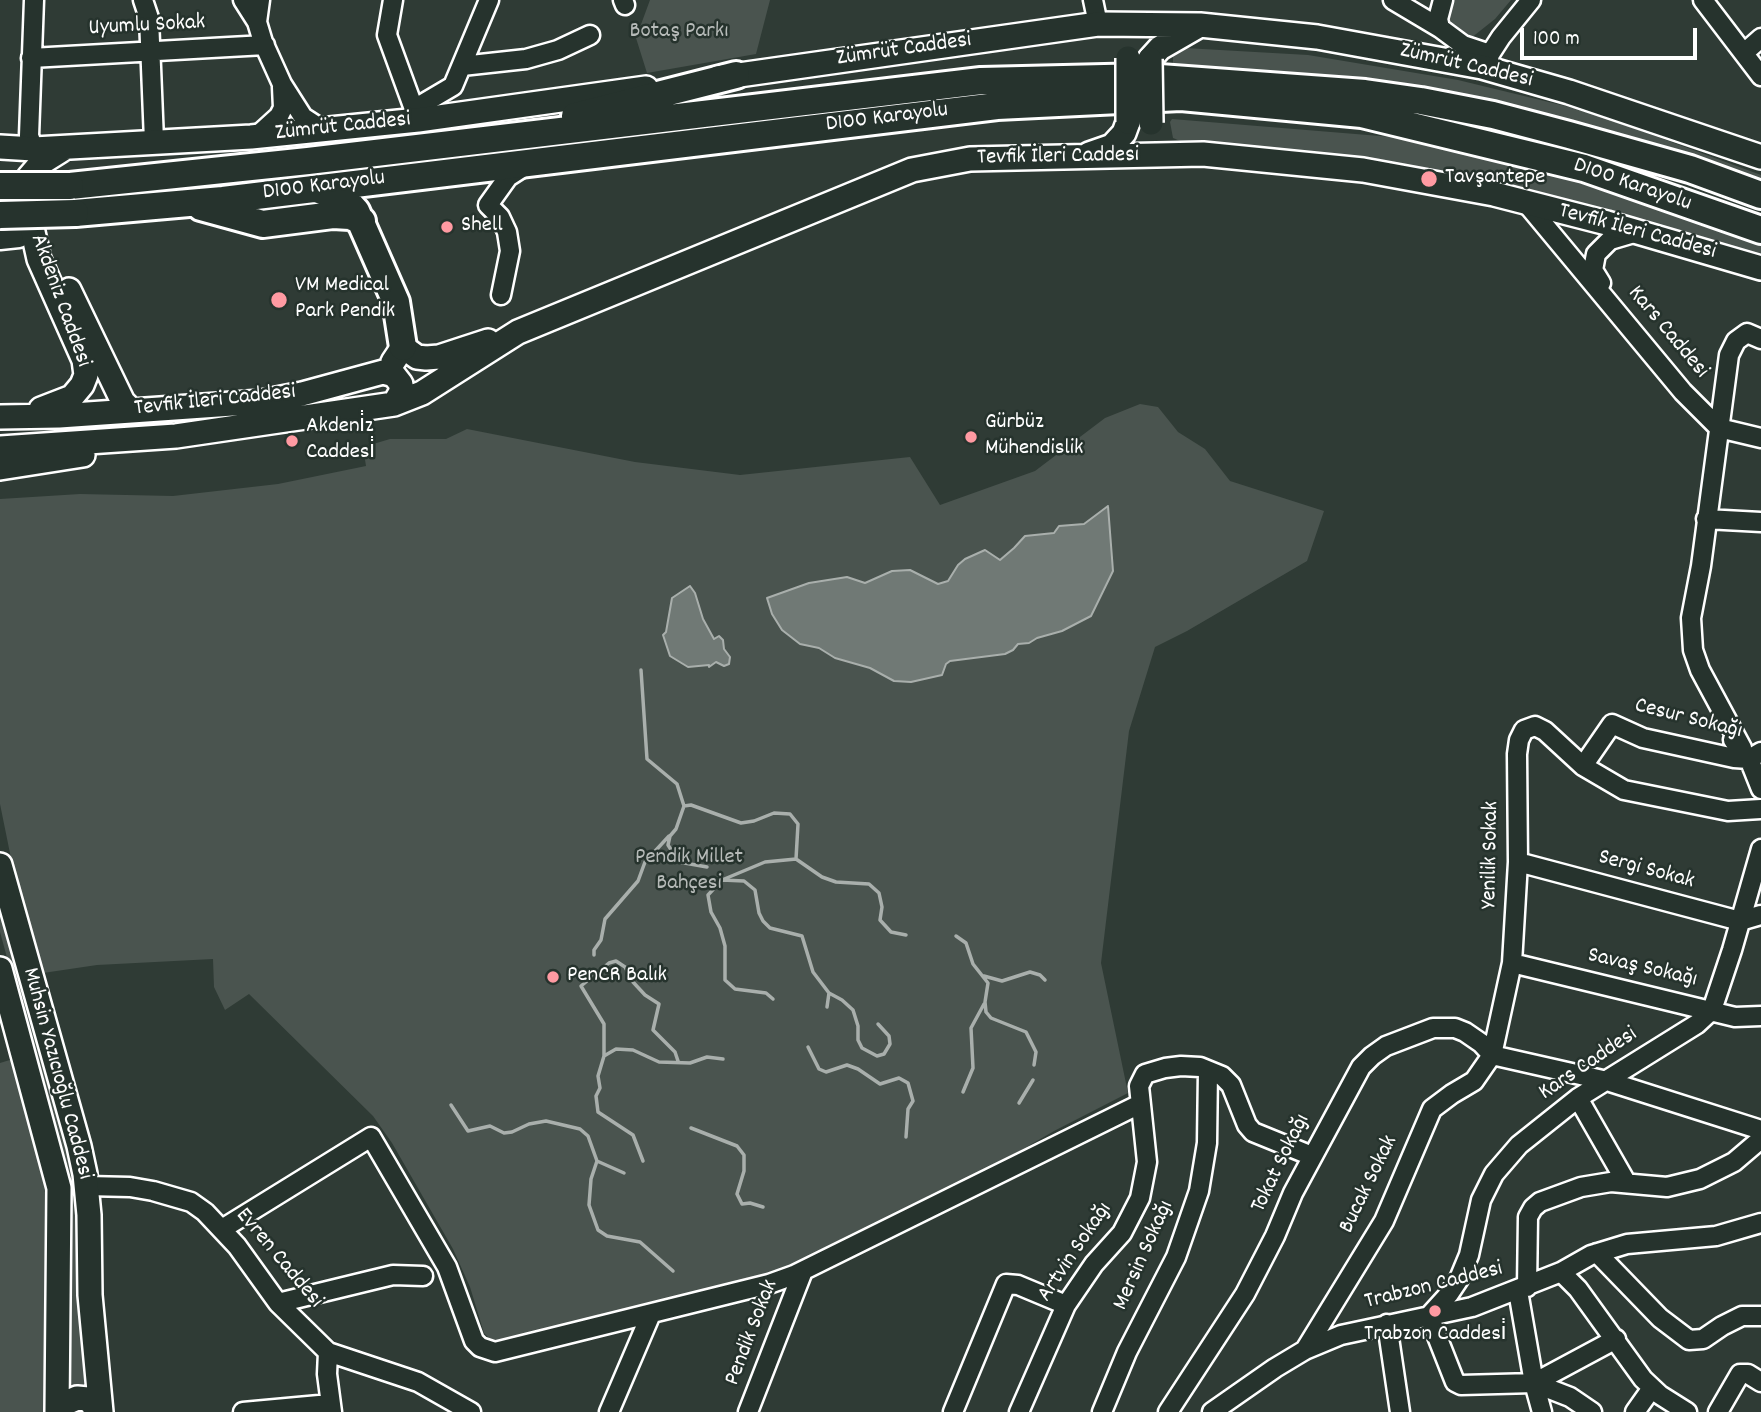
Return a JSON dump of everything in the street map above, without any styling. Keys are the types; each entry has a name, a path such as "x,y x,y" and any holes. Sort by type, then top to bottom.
{"highway":[{"path":"458,144 736,75"},
{"name":"D100 Karayolu","path":"0,186 70,186 458,144 981,81 1146,77 1365,93 1457,108 1506,118 1690,169 1761,195"},
{"name":"D100 Karayolu","path":"0,215 75,213 186,203 997,106 1181,97 1362,114 1584,167 1761,230"},
{"path":"314,189 345,199 362,221 396,302 403,347"},
{"path":"186,203 263,224 333,215 350,216 362,221"}],"main road":[{"name":"Zümrüt Caddesi","path":"38,156 68,147 323,130 416,114 736,75 1098,24 1200,25 1317,37 1488,61 1569,92 1761,157"},
{"path":"1098,24 1122,38 1139,58 1140,123"},
{"path":"1139,58 1200,25"},
{"path":"1140,123 1174,146 1203,154"},
{"path":"1083,156 1112,146 1124,133 1140,123"},
{"path":"0,147 38,156 46,172 47,232 50,245 119,396 132,411"},
{"name":"Tevfik İleri Caddesi","path":"0,448 176,436 394,404 422,393 518,332 912,170 970,159 1203,154 1363,170 1430,181 1526,203 1761,268"},
{"name":"Akdeniz Caddesi","path":"0,415 37,410 65,401 79,389 86,375 84,360 39,259 34,239 29,177 38,156"},
{"path":"375,374 393,362 403,347 417,357 439,357 518,332"},
{"path":"375,374 388,372 398,379 401,392 394,404"},
{"name":"Tevfik İleri Caddesi","path":"0,415 132,411 281,399 375,374"},
{"path":"0,468 176,436"},
{"name":"Muhsin Yazıcıoğlu Caddesi","path":"0,865 79,1146 87,1186 90,1295 100,1412"},
{"name":"Muhsin Yazıcıoğlu Caddesi","path":"0,969 59,1188 57,1412"},
{"name":"Muhsin Yazıcıoğlu Caddesi","path":"57,1412 64,1404 77,1398 88,1399 100,1412"}],"street":[{"name":"Akdeniz Caddesi","path":"34,0 29,136 38,156"},
{"path":"143,0 149,18 154,141"},
{"path":"243,0 257,22 282,84 303,117 323,130"},
{"path":"257,22 260,0"},
{"path":"393,0 387,35 416,114 453,86 489,0"},
{"path":"1093,0 1098,24"},
{"path":"1393,0 1488,61 1531,0"},
{"path":"1440,28 1438,19 1443,0"},
{"path":"1703,0 1761,76"},
{"path":"462,66 526,60 558,50 590,35"},
{"path":"1744,53 1761,38"},
{"name":"Uyumlu Sokak","path":"32,58 265,45"},
{"path":"257,136 272,124 283,108 282,84"},
{"path":"501,295 510,251 507,232 500,217 488,205 508,177 531,162"},
{"name":"Kars Caddesi","path":"1526,203 1683,392 1699,406"},
{"name":"Kars Caddesi","path":"1638,232 1620,236 1604,245 1596,254 1593,270 1596,278 1687,386 1699,406"},
{"path":"0,240 19,238"},
{"path":"1761,339 1747,333 1736,341 1729,355 1702,548 1695,565 1686,606 1685,627 1688,653 1700,687 1732,739 1751,753 1761,789"},
{"path":"1699,406 1719,428 1761,438"},
{"path":"1706,519 1761,522"},
{"name":"Cesur Sokağı","path":"1583,766 1612,723 1618,728 1651,740 1734,758 1751,753"},
{"name":"Yenilik Sokak","path":"1492,1055 1512,963 1518,862 1517,754 1524,730 1535,726 1545,731 1583,766"},
{"path":"1583,766 1624,790 1728,811 1761,809"},
{"path":"1712,1010 1761,849"},
{"name":"Sergi Sokak","path":"1518,862 1740,921"},
{"path":"1740,921 1761,915"},
{"name":"Savaş Sokağı","path":"1512,963 1735,1017 1761,1016"},
{"name":"Kars Caddesi","path":"1429,1316 1449,1294 1465,1268 1480,1199 1494,1174 1518,1145 1578,1098 1697,1024 1712,1010"},
{"name":"Tokat Sokağı","path":"1167,1412 1245,1294 1312,1156 1361,1066 1386,1046 1433,1028 1447,1027 1465,1032 1481,1042 1492,1055"},
{"path":"1492,1055 1607,1081 1761,1130"},
{"name":"Bucak Sokak","path":"1306,1350 1384,1221 1432,1109 1474,1081 1492,1055"},
{"name":"Artvin Sokağı","path":"1019,1412 1066,1305 1094,1264 1122,1233 1140,1198 1147,1162 1139,1086 1145,1074 1181,1066 1208,1071"},
{"path":"1208,1071 1222,1076 1231,1085 1247,1125 1253,1132 1312,1156"},
{"name":"Mersin Sokağı","path":"1102,1412 1127,1352 1175,1258 1199,1191 1207,1143 1208,1071"},
{"path":"1578,1098 1626,1182"},
{"path":"222,1229 371,1137 447,1267 471,1335 480,1347 495,1352 769,1284 803,1271 1140,1104"},
{"path":"1542,1412 1534,1383 1522,1289 1528,1217 1533,1208 1549,1197 1581,1187 1626,1182 1653,1188 1700,1179 1734,1162 1761,1139"},
{"name":"Evren Caddesi","path":"87,1186 130,1188 172,1196 198,1207 237,1246 278,1303 328,1352"},
{"name":"Trabzon Caddesi","path":"1212,1412 1275,1368 1306,1350 1341,1335 1472,1307 1522,1289 1597,1253 1627,1244 1716,1236 1761,1223"},
{"path":"1597,1253 1660,1318 1689,1340 1703,1339 1742,1316 1761,1316"},
{"name":"Pendik Sokak","path":"748,1412 803,1271"},
{"path":"1561,1272 1578,1289 1652,1388 1687,1412"},
{"path":"278,1303 393,1275 423,1276"},
{"path":"953,1412 1006,1284 1018,1285 1066,1305"},
{"path":"609,1412 651,1314"},
{"path":"1429,1316 1455,1382 1461,1385 1534,1383 1570,1397 1592,1412"},
{"path":"1387,1324 1400,1412"},
{"path":"1534,1383 1616,1339"},
{"path":"243,1412 331,1408 327,1374 328,1352 418,1382 471,1412"},
{"path":"1718,1412 1740,1374 1748,1374 1761,1382"},
{"path":"1635,1412 1652,1388"}],"green space":[{"name":"Botaş Parkı","path":"650,0 770,0 756,54 647,73 636,38"},
{"path":"1441,0 1511,0 1495,19 1466,42 1448,26"},
{"path":"1185,48 1308,55 1458,80 1590,112 1761,175 1761,187 1351,80 1173,65 1173,56"},
{"path":"1172,119 1392,137 1513,161 1619,190 1761,240 1761,262 1443,171 1192,146 1173,138 1170,122"},
{"name":"Pendik Millet Bahçesi","path":"1140,404 1158,407 1178,432 1205,449 1230,481 1324,511 1307,561 1155,647 1129,731 1101,963 1128,1093 1054,1131 987,1170 912,1205 783,1274 503,1342 489,1338 484,1333 470,1287 453,1249 392,1143 373,1116 249,994 225,1010 214,987 213,959 97,965 43,973 30,952 0,804 0,499 80,494 173,496 278,484 366,466 363,447 390,439 446,439 467,429 635,462 740,475 910,457 940,505 1035,471 1105,418"},
{"path":"0,904 73,1169 77,1212 79,1309 90,1395 64,1391 56,1136 0,932"},
{"path":"13,1059 49,1200 48,1340 44,1412 0,1412 0,1063"}],"shaded area":[{"path":"1108,506 1113,571 1091,616 1062,631 1029,643 1018,644 1005,654 950,661 942,675 911,682 894,681 870,668 835,658 819,648 800,644 782,630 772,614 767,598 809,583 847,577 865,583 892,571 910,570 938,584 948,581 965,559 985,550 1000,560 1025,536 1054,533 1059,526 1084,524"},
{"path":"690,586 714,639 719,636 723,640 724,649 730,657 729,664 724,666 716,662 709,667 688,667 670,656 663,635 666,632 672,598"}],"waterway":[{"path":"641,670 647,759 677,784 684,806 668,845 679,862 707,867"},
{"path":"684,806 691,805 741,823 774,813 790,814 798,824 796,859"},
{"path":"594,955 594,950 601,940 605,919 638,881 645,862 669,836"},
{"path":"773,999 766,993 735,989 725,980 725,946 720,928 711,912 708,895 722,880 765,862 796,859 822,877 836,882 869,884 879,893 882,907 880,920 891,932 906,935"},
{"path":"719,876 722,880 744,881 755,890 759,913 770,928 802,936 813,972 829,993 853,1010 862,1048 877,1056 884,1054 890,1044 889,1036 878,1024"},
{"path":"956,936 966,943 973,964 988,983 986,1012 991,1018 1026,1032 1036,1052 1034,1065"},
{"path":"643,1161 633,1135 598,1112 596,1096 600,1088 598,1076 604,1056 604,1024 581,986 609,963 616,961 625,967 633,982 645,995 659,1004 653,1030 675,1052 678,1061"},
{"path":"984,976 1002,981 1030,972 1045,980"},
{"path":"827,1007 829,993"},
{"path":"963,1092 973,1068 971,1028 984,1004"},
{"path":"808,1047 819,1069 826,1072 847,1065 880,1084 899,1078 908,1083 913,1101 908,1109 906,1137"},
{"path":"604,1056 616,1049 633,1050 659,1062 690,1063 707,1057 723,1059"},
{"path":"1019,1103 1033,1080"},
{"path":"451,1105 468,1131 490,1126 504,1133 512,1132 529,1124 546,1121 580,1129 588,1136 597,1161 624,1173"},
{"path":"691,1128 737,1146 744,1155 744,1171 737,1194 742,1204 750,1203 763,1207"},
{"path":"597,1161 591,1179 589,1205 598,1230 607,1236 640,1242 673,1271"}],"place":[{"name":"Tavşantepe","path":"1429,179"},
{"name":"Shell","path":"447,227"},
{"name":"VM Medical Park Pendik","path":"279,300"},
{"name":"Gürbüz Mühendislik","path":"971,437"},
{"name":"Akdeni̇z Caddesi̇","path":"292,441"},
{"name":"PenCR Balık","path":"553,977"},
{"name":"Trabzon Caddesi̇","path":"1435,1311"}]}
